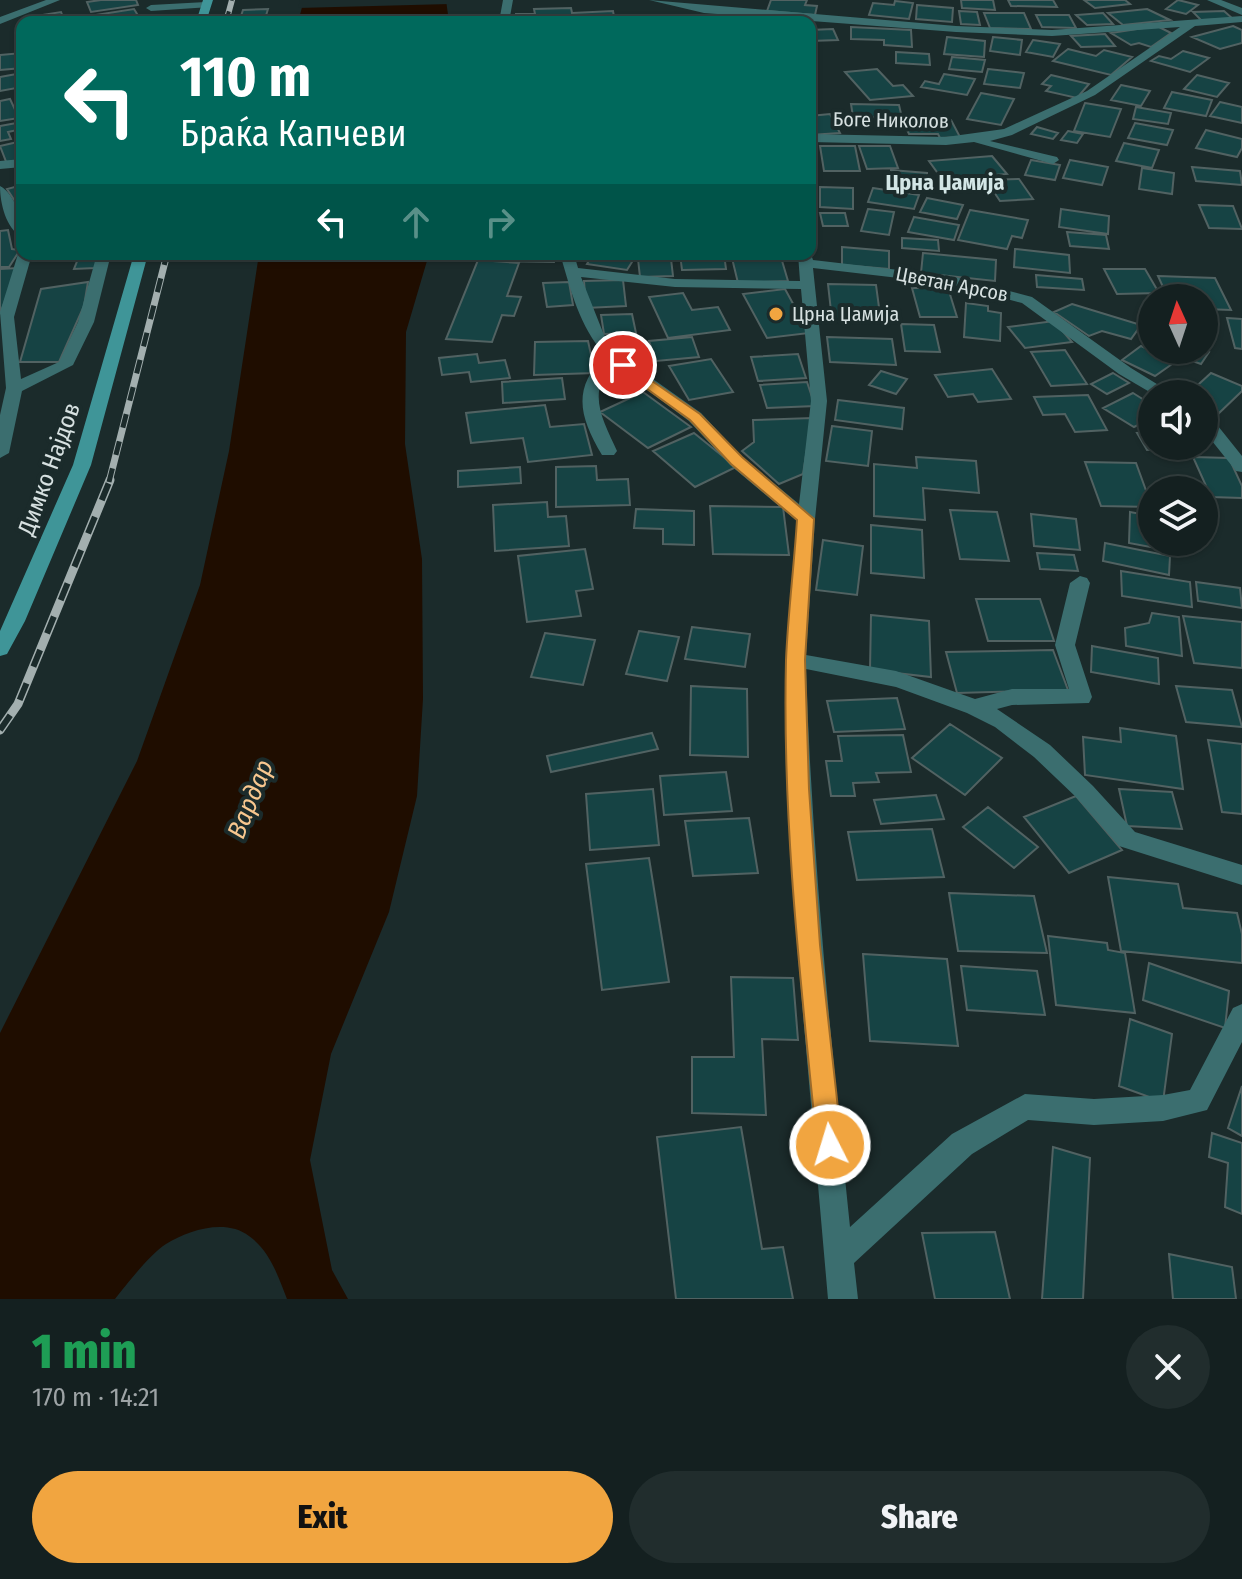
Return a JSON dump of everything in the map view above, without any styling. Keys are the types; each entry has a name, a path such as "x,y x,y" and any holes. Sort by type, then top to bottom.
{"main road":[{"name":"Димко Најдов","path":"0,649 82,465 139,260"}],"street":[{"path":"0,21 55,0"},
{"path":"654,0 719,11 795,16"},
{"path":"1212,0 1242,12"},
{"path":"149,4 207,2"},
{"path":"816,17 1052,33 1242,19"},
{"name":"Боге Николов","path":"972,140 1008,132 1091,93 1193,23"},
{"name":"Боге Николов","path":"816,138 972,140 1053,160"},
{"path":"0,190 16,221"},
{"path":"0,453 14,388 6,317 23,260"},
{"path":"14,388 65,365 86,322 102,260"},
{"path":"569,260 582,304 597,337 623,365 695,417 736,461 806,519"},
{"path":"806,260 819,401 806,519 796,660 809,945 843,1299"},
{"name":"Цветан Арсов","path":"813,260 951,280 1027,300 1141,380"},
{"path":"574,272 675,283 808,285"},
{"path":"608,451 587,399 595,373 614,354"},
{"path":"1218,437 1242,467"},
{"path":"974,707 1012,697 1082,697 1065,645 1080,583"},
{"path":"796,660 896,679 948,695 974,707 1002,721 1042,751 1085,792 1127,839 1242,875"},
{"path":"840,1256 962,1144 1025,1107 1094,1112 1163,1108 1198,1101 1242,1016"}],"water":[{"path":"304,0 446,0 448,16 300,16"},
{"name":"Вардар","path":"258,260 427,260 406,332 405,444 422,559 423,699 417,796 389,912 331,1054 310,1160 332,1270 348,1299 287,1299 263,1249 240,1231 218,1227 185,1234 166,1244 146,1262 115,1299 0,1299 0,1033 137,761 200,585 229,451"}],"pier":[{"path":"300,0 450,0 450,4 298,8"}],"building":[{"path":"136,0 138,5 91,12 87,2"},
{"path":"771,0 807,0 805,5 817,6 815,15 767,11"},
{"path":"961,0 993,0 995,10 962,8"},
{"path":"1008,0 1053,0 1057,7 1011,6"},
{"path":"1084,0 1125,0 1130,4 1095,8"},
{"path":"1178,0 1198,5 1186,14 1166,9"},
{"path":"895,1 913,3 909,19 869,15 873,3 894,5"},
{"path":"917,5 953,8 952,22 916,19"},
{"path":"571,8 572,13 613,11 614,16 516,16 535,14 534,9"},
{"path":"134,9 138,16 89,16"},
{"path":"268,9 266,16 241,16 243,10"},
{"path":"1147,9 1170,20 1123,25 1108,13"},
{"path":"959,11 977,12 980,25 961,24"},
{"path":"1224,11 1233,19 1201,20 1193,12"},
{"path":"61,12 63,16 35,16"},
{"path":"984,13 1024,13 1031,29 990,28"},
{"path":"1103,13 1113,24 1087,25 1076,15"},
{"path":"1036,15 1069,15 1076,28 1042,27"},
{"path":"1157,26 1171,33 1151,47 1139,43 1131,45 1111,33"},
{"path":"1233,26 1242,30 1242,43 1220,49 1192,37"},
{"path":"851,27 911,30 912,47 884,45 884,40 851,39"},
{"path":"833,29 838,40 816,41 816,30"},
{"path":"1105,34 1115,46 1081,47 1071,36"},
{"path":"947,37 985,41 984,57 944,54"},
{"path":"993,37 1022,40 1020,55 990,51"},
{"path":"1033,40 1060,44 1053,57 1026,52"},
{"path":"1068,49 1096,56 1104,50 1132,57 1111,75 1053,61"},
{"path":"1183,51 1209,58 1190,72 1151,61 1159,56 1171,59"},
{"path":"896,52 929,54 930,65 896,63"},
{"path":"16,54 16,69 0,70 0,55"},
{"path":"952,57 985,60 982,72 949,69"},
{"path":"877,69 893,86 903,85 913,96 870,100 845,72"},
{"path":"988,69 1024,73 1020,88 984,84"},
{"path":"16,74 16,88 0,91 0,77"},
{"path":"944,74 975,79 967,95 921,87 925,81 939,84"},
{"path":"1051,75 1089,84 1077,98 1046,91 1051,86 1042,84"},
{"path":"1197,75 1229,83 1217,97 1184,89"},
{"path":"1121,85 1150,91 1141,106 1111,100"},
{"path":"1172,92 1212,100 1206,116 1164,108"},
{"path":"981,93 1014,99 1001,125 967,119"},
{"path":"10,99 16,118 0,121 0,101"},
{"path":"1220,102 1242,107 1242,123 1210,116"},
{"path":"1085,103 1121,109 1110,137 1074,131"},
{"path":"851,104 899,105 902,118 853,117"},
{"path":"1136,107 1171,113 1168,124 1133,119"},
{"path":"830,114 840,133 816,135 816,115"},
{"path":"951,120 960,137 909,134 903,121"},
{"path":"16,123 16,130 8,132 11,139 0,141 0,126"},
{"path":"1135,123 1173,130 1167,145 1128,138"},
{"path":"1037,127 1058,133 1053,139 1031,134"},
{"path":"1206,130 1242,139 1242,148 1237,157 1196,148"},
{"path":"1068,131 1083,134 1077,143 1061,140"},
{"path":"16,142 16,162 7,164 0,146"},
{"path":"1124,143 1159,150 1152,168 1116,161"},
{"path":"820,146 855,146 860,171 824,171"},
{"path":"859,146 890,146 898,168 867,169"},
{"path":"992,156 1007,174 942,179 929,161"},
{"path":"1031,160 1060,165 1055,180 1025,175"},
{"path":"1070,160 1108,167 1102,185 1063,178"},
{"path":"1192,167 1240,171 1242,185 1196,181"},
{"path":"1142,168 1174,173 1172,194 1139,189"},
{"path":"891,170 927,173 927,190 890,187"},
{"path":"1019,179 1033,199 1000,201 986,180"},
{"path":"16,187 16,203 7,189"},
{"path":"820,187 853,188 853,209 820,207"},
{"path":"873,188 919,195 914,209 868,202"},
{"path":"927,198 963,205 957,219 920,212"},
{"path":"1199,205 1233,206 1242,229 1209,228"},
{"path":"868,209 894,212 889,235 861,231"},
{"path":"1061,209 1109,216 1108,234 1059,227"},
{"path":"970,210 1028,220 1022,238 1012,236 1007,249 958,240"},
{"path":"820,213 845,213 848,226 823,226"},
{"path":"914,217 959,225 954,240 908,232"},
{"path":"8,230 12,249 16,250 16,256 9,267 0,267 0,231"},
{"path":"1067,232 1106,235 1109,249 1070,246"},
{"path":"902,238 938,240 939,251 902,248"},
{"path":"842,247 889,251 889,269 842,265"},
{"path":"1015,249 1069,255 1070,273 1014,267"},
{"path":"923,253 996,260 995,281 921,273"},
{"path":"78,260 97,260 95,268 74,269"},
{"path":"478,260 519,263 507,296 521,297 514,316 502,315 492,342 446,339"},
{"path":"501,260 554,260 554,262"},
{"path":"589,260 633,260 627,270 587,264"},
{"path":"638,260 671,260 673,276 640,277"},
{"path":"681,260 725,260 726,269 682,270"},
{"path":"732,260 782,260 788,281 738,283"},
{"path":"18,268 0,314 0,269"},
{"path":"1104,269 1145,269 1154,284 1138,284 1138,294 1117,294"},
{"path":"1036,275 1082,279 1084,290 1037,287"},
{"path":"1158,276 1215,278 1218,284 1162,284"},
{"path":"623,280 626,306 586,308 584,281"},
{"path":"88,282 84,306 59,362 20,362 41,289"},
{"path":"569,282 573,305 547,307 543,283"},
{"path":"828,284 876,285 881,322 832,320"},
{"path":"1218,284 1231,310 1218,310"},
{"path":"912,288 948,288 957,317 920,317"},
{"name":"Црна Џамија","path":"785,289 809,333 767,338 743,294"},
{"path":"683,293 692,310 718,307 730,330 668,338 649,297"},
{"path":"966,303 988,306 988,311 1001,313 1000,341 964,337"},
{"path":"1072,304 1138,324 1138,329 1131,339 1102,331 1089,336 1054,312"},
{"path":"632,314 636,333 604,334 601,315"},
{"path":"1227,318 1242,319 1242,349 1235,348"},
{"path":"1054,321 1072,342 1025,348 1008,327"},
{"path":"901,324 934,325 940,352 905,351"},
{"path":"692,337 699,357 656,361 649,341"},
{"path":"827,337 892,339 896,365 830,362"},
{"path":"588,341 595,373 534,375 535,342"},
{"path":"1138,348 1138,364 1172,364 1155,376 1122,360"},
{"path":"1065,350 1087,384 1051,386 1031,352"},
{"path":"477,354 479,363 505,360 510,378 471,382 469,372 442,375 439,358"},
{"path":"798,354 806,378 758,381 751,357"},
{"path":"711,359 733,392 689,400 669,366"},
{"path":"992,369 1011,399 978,402 973,394 948,397 935,375"},
{"path":"881,371 907,379 896,394 869,385"},
{"path":"1113,373 1129,383 1107,394 1091,384"},
{"path":"1211,373 1242,386 1242,391 1218,414 1218,380 1203,380"},
{"path":"562,378 565,399 503,403 502,382"},
{"path":"807,382 815,406 767,408 760,385"},
{"path":"643,392 691,427 648,448 600,412"},
{"path":"1133,393 1138,396 1138,425 1134,427 1103,408"},
{"path":"1088,395 1107,430 1075,432 1065,414 1043,415 1034,397"},
{"path":"838,400 904,408 902,429 835,420"},
{"path":"545,405 550,427 584,424 592,455 528,462 523,438 471,443 466,413"},
{"path":"812,418 803,474 779,484 742,451 754,442 753,420"},
{"path":"832,426 872,431 868,466 826,461"},
{"path":"694,433 736,467 695,487 653,451"},
{"path":"916,457 976,461 979,493 923,488 925,520 874,516 874,464 917,468"},
{"path":"1229,458 1242,486 1242,498 1218,497 1218,476 1202,476 1194,460"},
{"path":"1085,462 1136,463 1141,476 1138,476 1138,507 1101,506"},
{"path":"596,466 597,480 628,479 630,505 556,507 556,467"},
{"path":"520,467 521,483 458,487 458,471"},
{"path":"547,502 548,517 566,516 569,546 495,551 493,505"},
{"path":"710,506 783,507 789,555 713,554"},
{"path":"636,509 694,511 694,545 663,544 663,529 634,528"},
{"path":"950,510 997,512 1009,561 960,559"},
{"path":"1130,512 1138,513 1138,545 1129,543"},
{"path":"1031,514 1076,519 1080,550 1034,546"},
{"path":"871,525 922,530 924,578 871,573"},
{"path":"823,540 863,546 857,595 816,590"},
{"path":"1105,543 1138,550 1138,556 1170,556 1169,575 1103,561"},
{"path":"585,549 593,589 576,591 581,616 527,622 518,556"},
{"path":"1037,553 1074,555 1078,571 1040,569"},
{"path":"1121,571 1190,582 1192,607 1122,596"},
{"path":"1196,582 1240,588 1242,608 1198,601"},
{"path":"976,599 1040,599 1054,641 988,641"},
{"path":"1152,613 1179,617 1182,656 1126,646 1125,628 1149,623"},
{"path":"871,615 929,621 931,677 870,670"},
{"path":"1183,616 1242,622 1242,668 1194,663"},
{"path":"692,627 750,634 745,667 685,659"},
{"path":"639,631 679,637 667,681 626,674"},
{"path":"545,633 595,640 583,685 531,677"},
{"path":"1092,646 1158,658 1159,684 1091,672"},
{"path":"1053,650 1068,690 957,693 946,652"},
{"path":"691,686 747,689 748,757 690,755"},
{"path":"1176,686 1232,690 1242,727 1186,722"},
{"path":"897,698 905,729 834,732 827,701"},
{"path":"950,724 1002,758 965,795 912,758"},
{"path":"1120,728 1176,736 1183,789 1085,775 1083,737 1121,742"},
{"path":"652,733 658,749 551,772 547,756"},
{"path":"903,735 911,772 876,773 879,782 853,783 855,796 831,796 826,761 842,761 838,736"},
{"path":"1208,740 1242,744 1242,814 1222,812"},
{"path":"726,772 732,811 664,815 660,776"},
{"path":"653,789 659,845 590,850 586,794"},
{"path":"1119,789 1172,792 1182,829 1127,826"},
{"path":"936,795 944,819 881,824 874,800"},
{"path":"1076,796 1122,850 1069,873 1024,817"},
{"path":"988,807 1038,847 1014,868 963,827"},
{"path":"749,818 758,873 693,876 685,821"},
{"path":"932,829 944,877 857,880 848,832"},
{"path":"649,858 669,982 602,990 586,864"},
{"path":"1108,877 1178,884 1183,908 1237,913 1242,934 1242,963 1121,951"},
{"path":"949,893 1034,896 1047,953 958,951"},
{"path":"1048,936 1107,943 1108,950 1125,953 1135,1013 1056,1005"},
{"path":"863,954 947,959 958,1046 870,1041"},
{"path":"1149,963 1229,991 1225,1028 1143,1000"},
{"path":"961,966 1037,971 1045,1015 967,1010"},
{"path":"731,977 793,978 798,1040 762,1039 766,1115 692,1113 692,1057 734,1057"},
{"path":"1130,1019 1172,1034 1163,1102 1119,1086"},
{"path":"1242,1086 1242,1136 1228,1128"},
{"path":"741,1127 762,1249 783,1247 793,1299 676,1299 657,1137"},
{"path":"1212,1133 1242,1143 1242,1214 1225,1207 1228,1163 1209,1157"},
{"path":"1053,1147 1090,1158 1083,1299 1042,1299"},
{"path":"995,1232 1010,1299 935,1299 922,1233"},
{"path":"1169,1254 1232,1267 1236,1299 1173,1299"}],"railway":[{"path":"228,16 232,0"},
{"path":"109,482 165,260"},
{"path":"0,730 18,704 110,480"}],"place":[{"name":"Црна Џамија","path":"776,314"}],"district":[{"name":"Црна Џамија","path":"945,182"}],"route":[{"path":"623,365 695,417 736,461 806,519 796,660 799,789 809,945 830,1145"}]}
